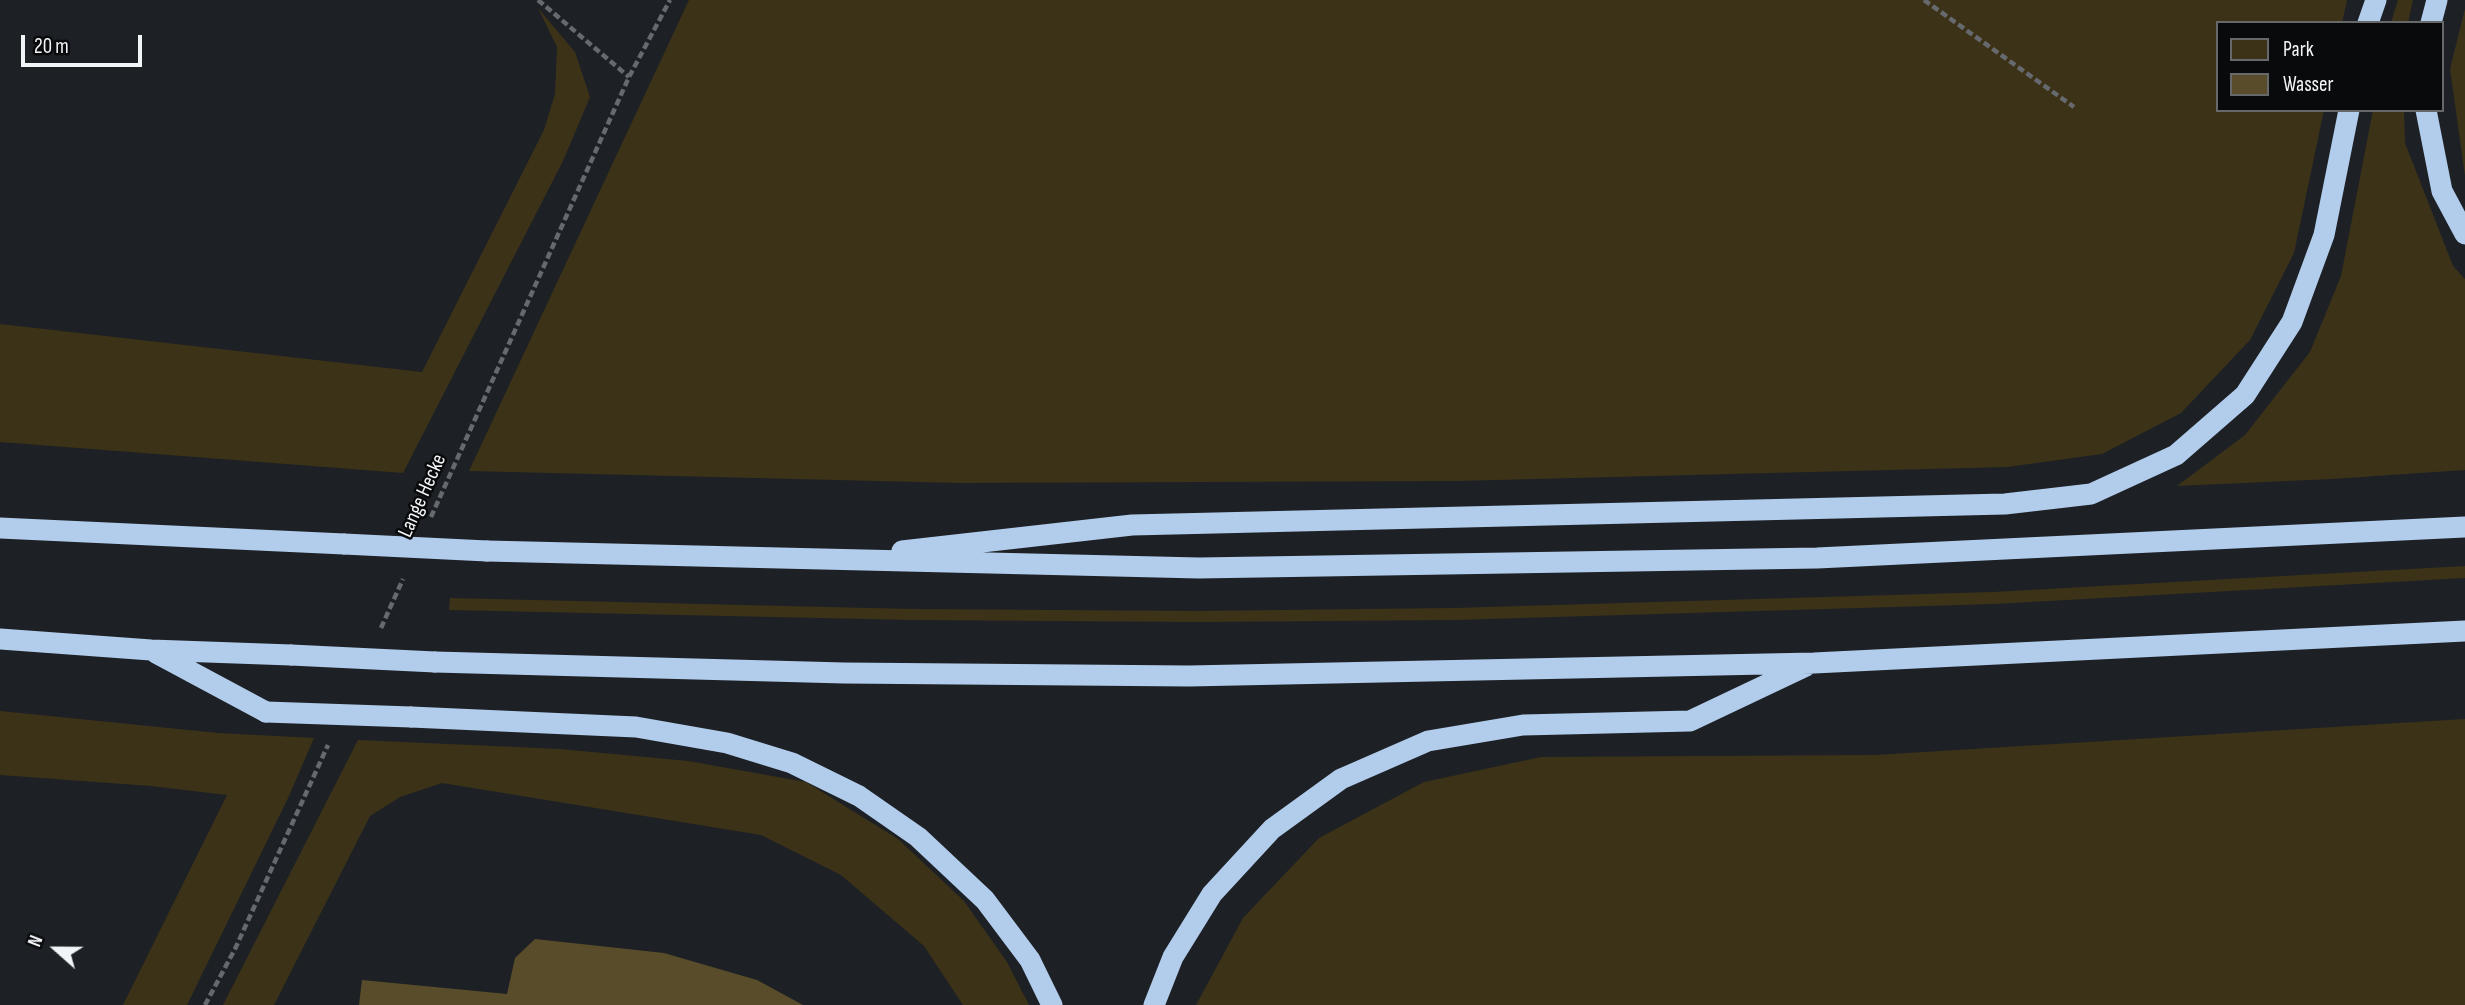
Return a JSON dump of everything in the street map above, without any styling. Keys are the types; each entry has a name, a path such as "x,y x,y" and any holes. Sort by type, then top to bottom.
{"highway":[{"path":"2369,21 2376,0"},
{"path":"2432,21 2437,0"},
{"path":"820,560 1132,524 2005,504 2091,494 2176,455 2245,395 2292,322 2324,235 2349,112"},
{"path":"2426,112 2442,191 2465,234"},
{"path":"0,528 486,551 1199,568 1804,558 2465,527"},
{"path":"0,639 151,650 435,662 844,673 1175,676 1814,663 2465,631"},
{"path":"151,650 266,712 636,727 727,743 792,763 859,796 918,836 985,900 1030,960 1052,1005"},
{"path":"1154,1005 1173,957 1212,894 1272,829 1341,779 1428,741 1523,725 1690,720 1814,663"}],"path":[{"path":"538,0 629,77"},
{"name":"Lange Hecke","path":"430,519 629,77 670,0"},
{"path":"1924,0 2074,107"},
{"name":"Lange Hecke","path":"379,632 407,569"},
{"path":"205,1005 235,949 333,733"}],"green space":[{"path":"689,0 2347,0 2342,21 2216,21 2216,112 2324,112 2294,253 2250,340 2181,413 2102,454 2007,467 1456,481 959,483 469,471"},
{"path":"2398,0 2413,0 2408,21 2392,21"},
{"path":"538,8 575,52 590,97 563,161 403,473 0,442 0,324 422,372 544,130 555,94 557,47"},
{"path":"2465,9 2465,176 2450,69"},
{"path":"2373,112 2404,112 2405,143 2453,266 2465,279 2465,470 2177,486 2245,435 2310,352 2341,276"},
{"path":"2465,566 2465,578 1994,604 1454,620 912,620 449,610 450,598 912,609 1197,611 1454,608 1993,592"},
{"path":"0,711 218,733 314,738 289,796 187,1005 123,1005 227,795 151,786 0,775"},
{"path":"2465,719 2465,1005 1196,1005 1243,918 1319,838 1424,782 1541,757 1875,755"},
{"path":"358,740 560,749 688,761 806,782 898,839 964,901 1007,962 1029,1005 963,1005 924,946 841,875 761,835 442,783 400,797 370,816 274,1005 223,1005"}],"water":[{"path":"535,939 664,953 757,980 803,1005 359,1005 362,980 507,994 515,958"}]}
